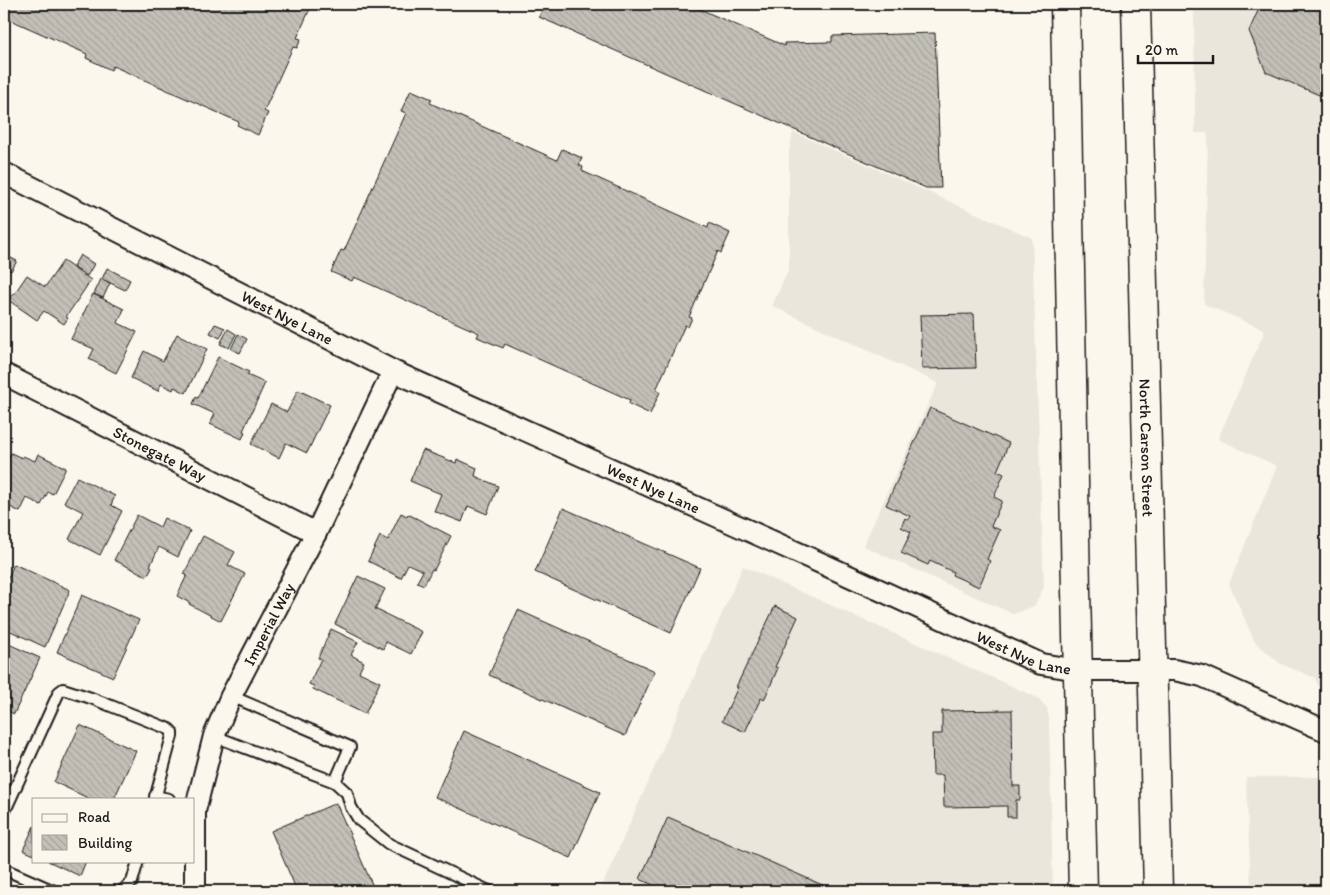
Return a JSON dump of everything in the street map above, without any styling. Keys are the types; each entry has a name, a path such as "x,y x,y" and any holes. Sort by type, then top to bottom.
{"main road":[{"path":"1066,4 1083,891"},
{"name":"North Carson Street","path":"1136,4 1158,891"}],"street":[{"name":"West Nye Lane","path":"4,173 393,371 806,556 1041,664 1078,670 1174,670 1202,676 1326,731"},
{"name":"Imperial Way","path":"195,804 214,736 231,696 316,532 393,371"},
{"name":"Stonegate Way","path":"4,374 316,532"},
{"name":"Imperial Way","path":"194,862 195,891"}],"lane":[{"path":"4,813 62,689 92,698 169,729 172,732 155,798"},
{"path":"231,696 350,747 335,782"},
{"path":"214,736 335,782 347,793 351,808 359,820 389,844 488,891"},
{"path":"122,891 132,882 138,862"},
{"path":"4,869 54,891"}],"shaded area":[{"path":"1194,4 1326,4 1326,694 1321,692 1315,678 1281,664 1255,642 1229,584 1277,466 1218,439 1265,330 1204,304 1208,133 1195,133"},
{"path":"793,132 1032,238 1044,587 1034,606 1013,614 863,546 938,383 772,306 789,268 789,151"},
{"path":"743,566 1038,698 1047,708 1049,719 1053,891 600,891"},
{"path":"1246,777 1326,777 1326,891 1251,891"}],"building":[{"path":"4,4 312,4 297,38 301,39 297,48 293,47 264,111 268,113 258,135 237,125 239,122 113,66 111,70 86,58 87,54 4,17"},
{"path":"545,4 688,4 785,46 784,43 832,42 832,36 935,33 941,188 926,188 539,17"},
{"path":"1261,4 1326,4 1326,98 1266,72 1249,31"},
{"path":"411,90 432,99 430,103 557,160 562,149 582,158 579,165 583,167 582,171 708,228 709,223 730,233 721,253 718,251 689,317 692,318 688,327 685,325 656,390 660,392 650,414 629,404 630,400 505,344 503,348 477,337 479,333 354,277 352,281 331,272 341,250 344,251 406,113 401,111"},
{"path":"1326,98 1326,115 1321,113"},
{"path":"80,255 94,264 87,276 73,267"},
{"path":"9,257 17,261 11,271 4,268"},
{"path":"63,261 91,280 66,317 68,318 64,324 44,311 37,320 8,300 27,275 45,287"},
{"path":"107,268 130,280 125,290 102,279"},
{"path":"101,279 110,283 103,298 94,294"},
{"path":"93,294 124,309 118,323 137,332 116,373 89,359 94,349 71,339"},
{"path":"974,314 976,368 922,369 920,315"},
{"path":"215,324 225,328 220,338 210,333"},
{"path":"228,329 236,334 229,348 220,344"},
{"path":"177,334 207,349 186,393 174,387 173,390 161,384 158,391 131,378 144,351 163,361"},
{"path":"238,334 247,339 240,353 231,349"},
{"path":"218,357 249,372 247,375 265,383 243,431 245,432 242,439 210,424 215,414 193,404 196,397 198,398"},
{"path":"298,390 330,405 307,453 286,443 279,458 251,444 271,404 287,412"},
{"path":"930,408 1009,443 997,471 1004,474 994,497 1002,501 991,526 1000,530 987,559 990,561 979,587 952,575 953,572 930,561 928,565 901,553 911,532 901,527 905,518 908,520 910,516 886,505"},
{"path":"423,450 456,463 457,459 477,468 475,476 498,486 487,514 468,506 462,522 434,511 441,494 410,481"},
{"path":"11,453 35,461 38,454 66,468 53,494 48,492 41,505 27,498 20,512 4,504 4,468"},
{"path":"77,477 115,496 111,505 122,511 100,555 69,539 83,512 64,502"},
{"path":"563,508 700,568 671,633 535,572"},
{"path":"401,513 407,516 408,514 451,536 434,570 432,569 424,585 417,582 423,571 408,564 401,578 368,561 380,536 388,540"},
{"path":"137,515 160,527 164,518 190,531 178,557 159,547 147,576 114,560"},
{"path":"203,536 235,552 228,565 245,574 221,621 177,596 187,575 184,574"},
{"path":"14,564 70,590 45,647 4,628 4,587"},
{"path":"358,576 385,589 375,609 422,632 411,654 386,642 383,649 335,624"},
{"path":"82,595 139,620 113,677 57,652"},
{"path":"775,606 798,617 775,667 778,668 764,700 761,698 745,732 722,721 738,687 736,687"},
{"path":"518,610 655,671 625,736 489,675"},
{"path":"331,629 358,642 351,655 364,662 359,672 380,682 365,714 313,689 314,686 309,684 321,659 318,658"},
{"path":"4,642 40,658 14,714 4,709"},
{"path":"1012,710 1013,786 1020,786 1020,800 1016,800 1016,817 1007,817 1007,806 944,807 943,775 933,775 932,734 942,734 942,711"},
{"path":"80,725 136,751 114,798 88,798 54,782"},
{"path":"464,731 600,792 571,858 435,797"},
{"path":"336,803 375,891 297,891 271,831"},
{"path":"668,817 836,891 666,891 640,879"},
{"path":"32,830 32,854 23,850"},
{"path":"50,862 86,862 80,876"}]}
